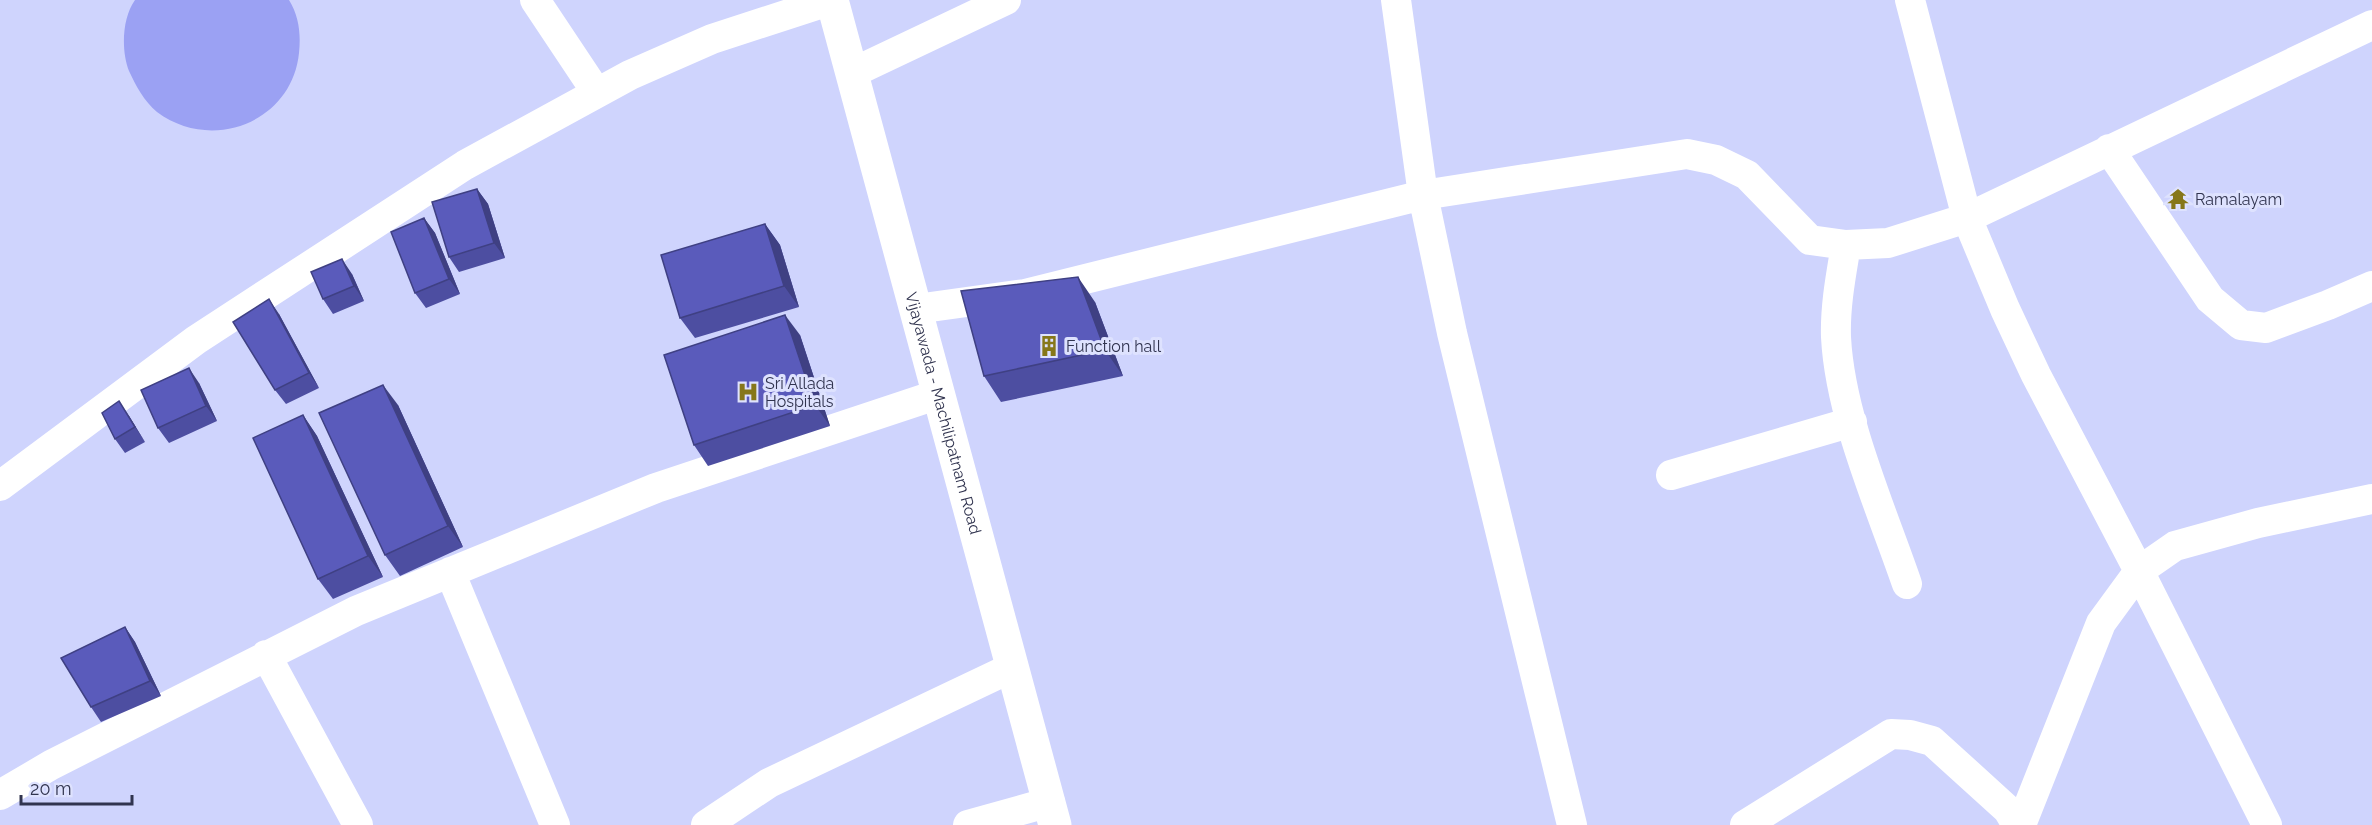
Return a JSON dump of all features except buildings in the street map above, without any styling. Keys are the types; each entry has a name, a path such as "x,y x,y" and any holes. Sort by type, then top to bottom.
{"highway":[{"name":"Vijayawada - Machilipatnam Road","path":"832,0 1053,813"}],"street":[{"path":"535,0 597,93"},
{"path":"0,486 196,340 465,165 630,75 712,39 832,0"},
{"path":"852,74 1006,0"},
{"path":"1396,0 1424,195 1452,333 1572,825"},
{"path":"1910,0 1967,218 2036,375 2139,570 2267,825"},
{"path":"916,309 1025,294 1424,195 1687,154 1716,160 1747,175 1810,240 1846,245 1888,243 1967,218 2372,25"},
{"path":"2109,149 2210,299 2241,325 2266,328 2372,286"},
{"path":"1846,245 1837,302 1838,363 1852,422 1907,584"},
{"path":"0,795 51,765 356,610 656,488 939,394"},
{"path":"1671,475 1852,422"},
{"path":"2019,825 2101,623 2139,570 2175,546 2258,523 2372,500"},
{"path":"450,572 555,825"},
{"path":"266,655 358,825"},
{"path":"706,825 769,783 1013,667"},
{"path":"1745,825 1891,734 1910,735 1932,741 2008,810 2019,825"},
{"path":"968,825 1053,813"}],"water":[{"path":"135,0 289,0 297,19 300,39 299,53 293,77 282,97 265,113 246,124 224,130 201,130 179,124 157,112 141,93 126,63 125,25"}],"place":[{"name":"Ramalayam","path":"2178,199"},
{"name":"Function hall","path":"1049,346"},
{"name":"Sri Allada Hospitals","path":"748,392"}]}
